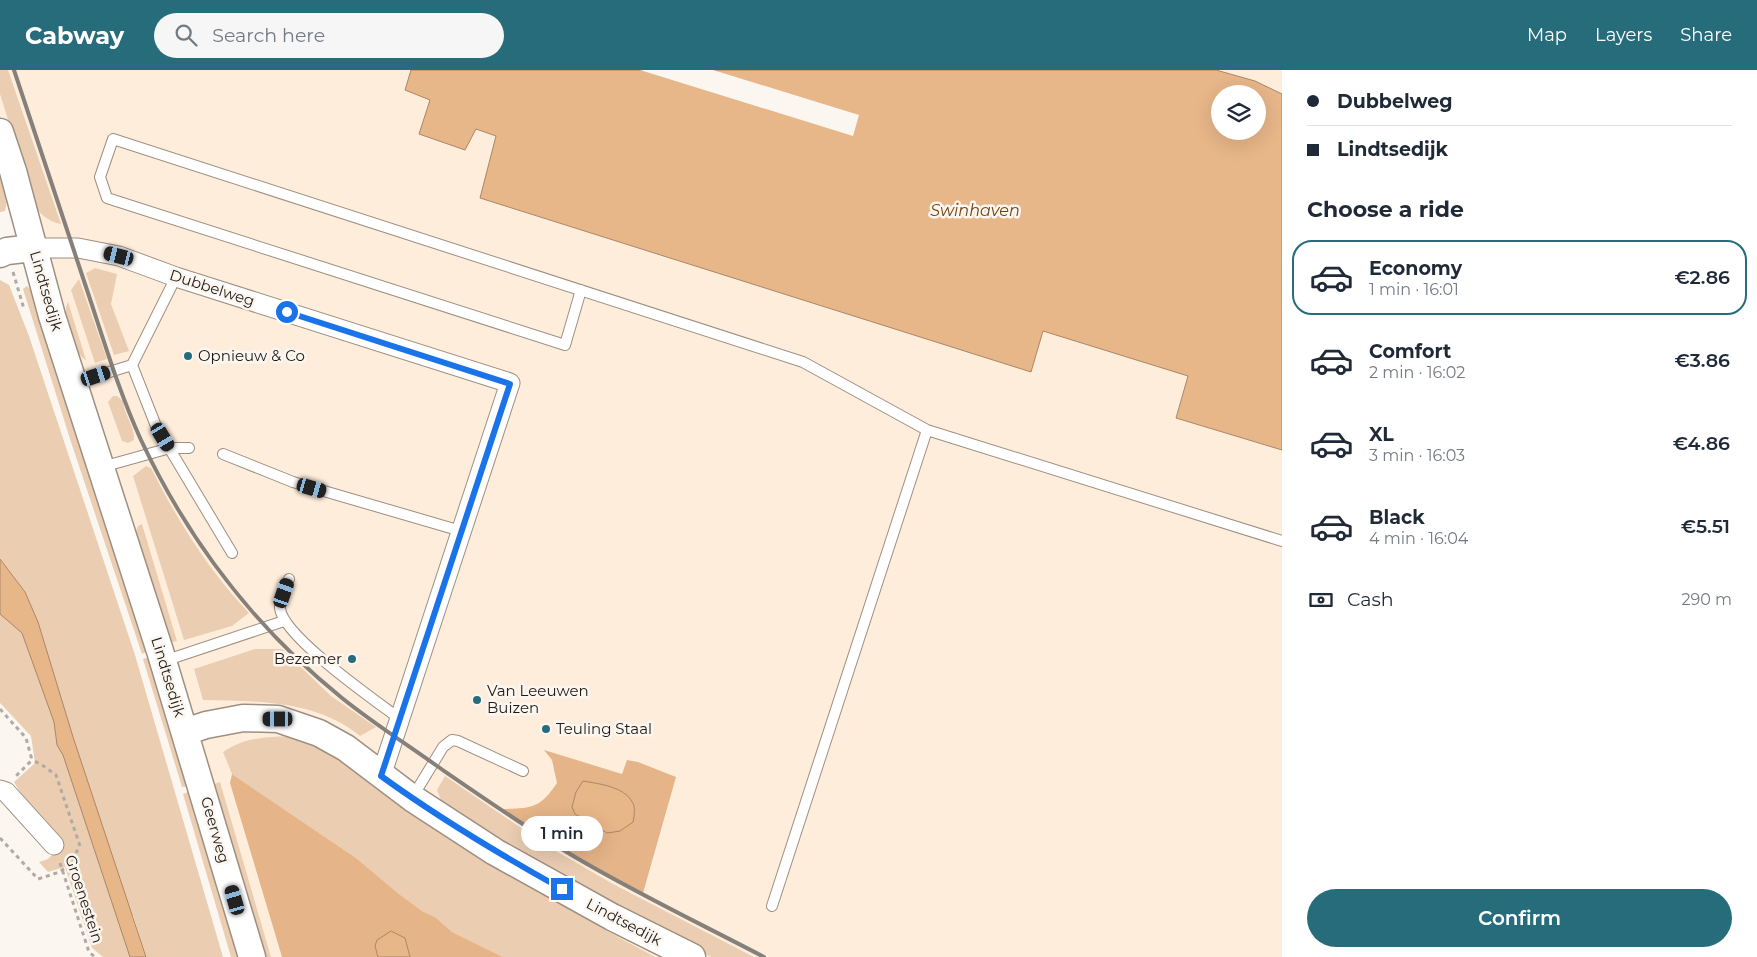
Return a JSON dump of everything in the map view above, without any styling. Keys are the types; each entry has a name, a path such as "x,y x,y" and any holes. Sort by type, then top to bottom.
{"main road":[{"name":"Lindtsedijk","path":"0,132 13,171 52,316 185,732 206,725 243,718 278,719 319,733 346,748 412,798 495,852 612,917 692,957"},
{"path":"0,254 7,251 33,248"},
{"name":"Geerweg","path":"185,732 252,957"}],"street":[{"name":"Dubbelweg","path":"33,248 78,248 119,256 176,277 510,384 381,776"},
{"path":"3,791 54,846"}],"lane":[{"path":"581,290 565,345 107,198 100,177 113,138 803,362 927,430 1282,541"},
{"path":"74,384 132,366 176,277"},
{"path":"132,366 156,426 232,553"},
{"path":"772,906 927,430"},
{"path":"101,468 170,448 189,448"},
{"path":"223,454 293,482 461,531"},
{"path":"289,579 280,608 284,621 315,654 400,720"},
{"path":"163,661 284,621"},
{"path":"412,798 443,747 452,740 523,771"}],"path":[{"path":"0,709 26,738 32,760 56,775 80,846 68,867 63,871 38,879 0,838"},
{"path":"3,791 32,760"},
{"name":"Groenestein","path":"54,846 89,952 95,957"}],"shaded area":[{"path":"0,70 1282,70 1282,957 244,957 0,169"},
{"path":"0,70 8,70 61,224 44,216 33,201 0,94"},
{"path":"0,169 8,196 5,211 0,212"},
{"path":"95,268 117,274 111,304 129,351 114,355 86,273"},
{"path":"79,279 107,359 95,363 71,290"},
{"path":"0,280 9,285 29,336 135,655 223,957 146,957 133,915 133,957 103,957 92,948 65,867 48,872 39,862 48,859 62,843 24,799 14,782 35,763 31,736 0,703 0,614 2,615 25,592 0,559"},
{"path":"27,286 32,291 37,303 148,651 142,654 71,442 23,289"},
{"path":"68,302 86,360 81,357 77,350 67,324 66,307"},
{"path":"113,396 117,396 123,401 133,430 134,440 128,443 122,441 108,402"},
{"path":"146,466 151,468 183,526 207,562 249,613 232,626 184,640 133,476"},
{"path":"142,524 177,641 172,642 169,638 135,534 138,526"},
{"path":"255,649 282,649 331,696 376,727 360,736 343,724 305,709 265,702 203,700 194,669"},
{"path":"150,657 191,786 182,787 143,659"},
{"path":"293,736 345,754 520,879 598,926 655,957 503,957 452,932 435,917 422,911 399,894 356,858 232,774 223,752 248,741"},
{"path":"544,750 622,774 627,760 638,762 676,777 643,893 565,853 500,809 533,806 545,798 557,783 552,760","holes":["599,784 625,793 607,833 575,814 572,807"]},
{"path":"232,774 356,858 399,894 422,911 435,917 452,932 503,957 410,957 405,939 375,946 378,957 282,957 230,783"},
{"path":"445,776 549,847 613,884 754,957 711,957 520,858 443,805 437,790"},
{"path":"220,782 271,957 264,957 212,785"},
{"path":"190,791 240,957 231,957 183,794"}],"water":[{"name":"Swinhaven","path":"411,70 1216,70 1255,81 1263,85 1211,85 1211,140 1266,140 1266,86 1282,94 1282,450 1176,418 1188,376 1043,331 1031,372 480,198 496,136 476,129 465,150 419,134 430,100 405,90"},
{"path":"0,559 25,592 38,622 73,737 146,957 130,957 63,755 57,745 54,722 22,633 0,614"},
{"path":"583,781 613,788 626,794 634,806 633,822 620,831 607,833 575,814 572,807 576,792"},
{"path":"391,931 405,938 410,957 378,957 375,946 377,940"}],"pier":[{"path":"640,70 713,70 859,115 853,136"}],"railway":[{"path":"14,70 112,366 141,440 180,513 227,581 253,612 281,643 342,698 488,801 575,857 645,896 764,957"}],"place":[{"name":"Opnieuw & Co","path":"188,356"},
{"name":"Bezemer","path":"352,659"},
{"name":"Van Leeuwen Buizen","path":"477,700"},
{"name":"Teuling Staal","path":"546,729"}],"route":[{"path":"287,312 510,384 381,776 495,852 562,889"}]}
